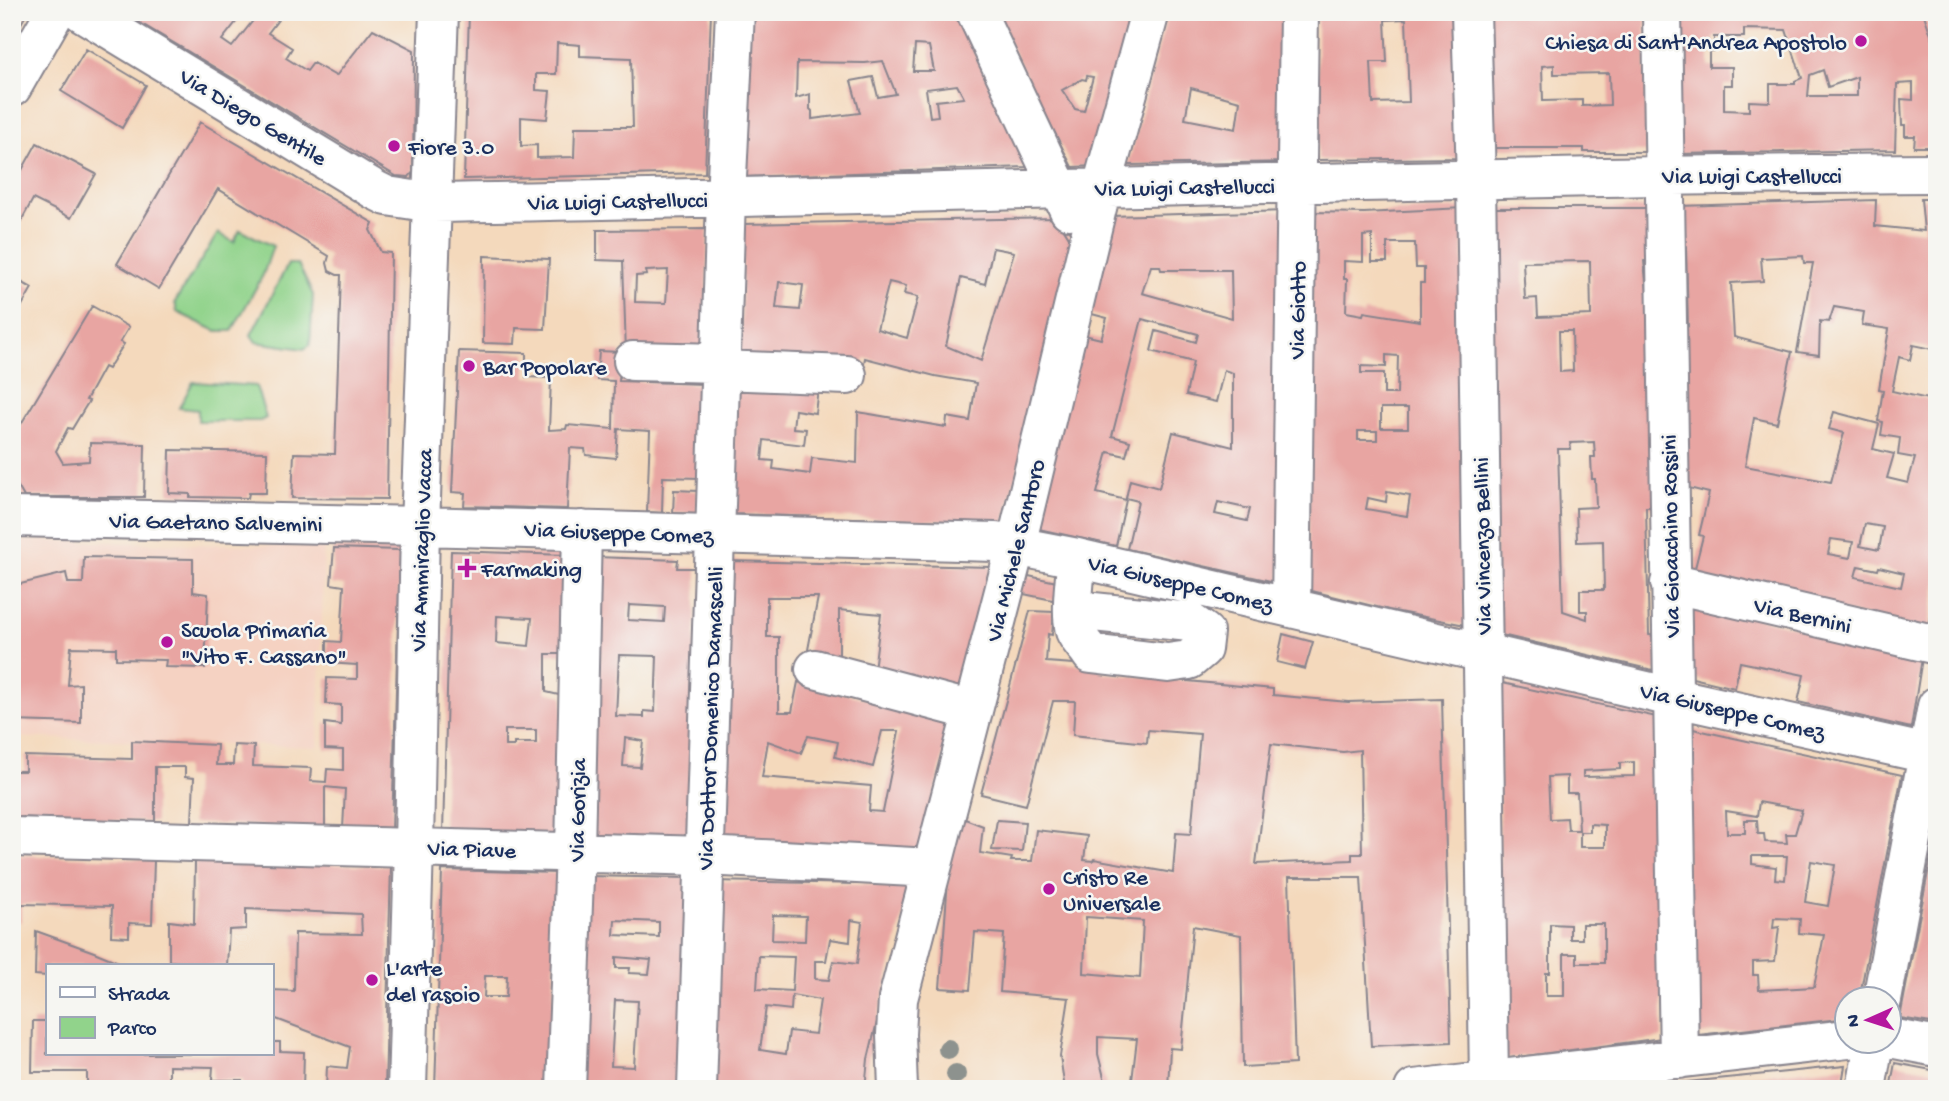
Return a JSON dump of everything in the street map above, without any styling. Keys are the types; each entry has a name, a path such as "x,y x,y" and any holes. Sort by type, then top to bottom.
{"street":[{"path":"12,87 55,12"},
{"name":"Via Diego Gentile","path":"82,12 387,196 433,203"},
{"name":"Via Ammiraglio Vacca","path":"407,1089 419,526 439,12"},
{"name":"Via Dottor Domenico Damascelli","path":"697,1089 726,198 735,12"},
{"path":"976,12 1088,250"},
{"name":"Via Michele Santoro","path":"898,1089 898,999 1016,545 1102,187 1150,12"},
{"name":"Via Giotto","path":"1291,608 1299,12"},
{"name":"Via Vincenzo Bellini","path":"1471,12 1476,179 1482,653 1481,1085"},
{"name":"Via Gioacchino Rossini","path":"1662,12 1679,1059"},
{"name":"Via Luigi Castellucci","path":"433,203 1664,175 1937,173"},
{"path":"633,361 847,374"},
{"name":"Via Gaetano Salvemini","path":"12,517 419,526"},
{"name":"Via Giuseppe Comez","path":"419,526 995,542 1016,545 1932,755"},
{"name":"Via Gorizia","path":"566,1089 575,851 582,530"},
{"path":"1074,610 1073,586 1077,558"},
{"name":"Via Bernini","path":"1670,583 1937,645"},
{"path":"815,669 973,711"},
{"path":"1885,986 1932,755 1937,706"},
{"name":"Via Piave","path":"12,837 575,851 932,868"},
{"path":"1904,1040 1937,1046"},
{"path":"1414,1089 1481,1085 1834,1041"},
{"path":"1866,1089 1872,1056"}],"shaded area":[{"name":"Scuola Primaria \"Vito F. Cassano\"","path":"12,540 324,547 318,747 12,737"}],"green space":[{"path":"240,230 273,246 263,275 232,331 216,331 177,312 175,302 218,233 234,242"},
{"path":"288,264 298,264 313,295 310,345 304,349 256,342 251,335"},
{"path":"193,382 256,386 266,418 260,421 198,421 198,410 179,408"}],"building":[{"path":"12,12 26,15 12,39"},
{"path":"122,12 244,12 222,40 232,47 260,12 284,12 268,33 292,48 286,58 307,71 313,63 336,76 373,29 414,50 413,172 409,177 396,176"},
{"path":"469,12 711,12 705,173 464,179","holes":["557,43 580,45 580,56 631,58 633,127 575,127 574,157 537,158 537,145 521,146 521,117 547,119 550,91 536,90 536,74 556,74"]},
{"path":"750,12 869,12 948,16 961,22 1028,167 741,177","holes":["915,45 929,46 934,71 913,71","883,61 896,94 878,97 873,77 851,81 860,113 812,119 810,94 796,98 797,62","957,85 964,98 936,101 938,116 930,117 926,89"]},
{"path":"994,12 1137,12 1096,166 1072,167","holes":["1087,76 1093,77 1084,111 1075,109 1062,90 1082,79 1086,80"]},
{"path":"1168,12 1288,12 1288,162 1128,165","holes":["1191,88 1240,101 1236,129 1185,119"]},
{"path":"1317,12 1458,12 1459,158 1318,160","holes":["1406,19 1409,102 1373,103 1371,62 1387,62 1385,20"]},
{"path":"1486,12 1646,12 1646,152 1584,152 1584,148 1491,148","holes":["1554,65 1554,74 1609,73 1610,105 1582,106 1582,100 1543,101 1542,66"]},
{"path":"1675,12 1923,12 1937,52 1937,147 1914,147 1915,136 1905,136 1901,99 1913,100 1913,83 1897,84 1895,150 1676,154","holes":["1744,29 1786,30 1802,78 1795,81 1795,84 1770,84 1770,102 1749,101 1749,111 1724,110 1724,85 1732,85 1732,67 1709,67 1709,51 1714,51 1714,37 1744,37","1823,70 1828,87 1857,77 1857,96 1808,96 1810,75"]},
{"path":"86,49 146,85 122,128 61,91"},
{"path":"200,122 373,223 370,230 381,252 391,253 387,499 292,498 294,453 335,454 341,275 329,271 329,256 218,189 159,289 117,264"},
{"path":"37,143 96,174 71,218 33,199 12,238 12,188"},
{"path":"1921,199 1937,199 1937,350 1913,345 1910,360 1899,357 1892,391 1937,401 1937,584 1928,631 1693,576 1703,536 1699,535 1709,493 1681,486 1682,324 1688,326 1686,247 1679,247 1678,206 1876,200 1875,226 1924,231","holes":["1803,256 1804,263 1813,263 1797,352 1819,355 1820,321 1829,322 1834,307 1864,312 1862,325 1889,329 1879,389 1883,390 1878,421 1883,422 1881,435 1900,438 1898,455 1915,458 1908,483 1887,478 1894,454 1873,449 1879,424 1834,412 1829,429 1844,433 1831,482 1745,466 1754,418 1777,423 1792,352 1734,337 1731,283 1763,281 1761,258","1865,524 1883,527 1879,550 1860,546","1831,539 1853,542 1850,558 1828,554","1858,566 1878,570 1879,567 1904,573 1901,587 1855,577"]},
{"path":"1463,208 1465,625 1308,590 1313,212 1364,213","holes":["1372,235 1372,262 1387,262 1387,243 1415,243 1416,268 1424,268 1424,283 1420,283 1420,321 1364,312 1363,315 1346,312 1347,279 1344,279 1344,261 1363,262 1363,236","1386,355 1398,356 1397,394 1384,394 1384,373 1361,373 1361,366 1386,367","1381,408 1408,408 1408,428 1381,428","1358,431 1377,431 1377,440 1358,440","1387,492 1410,496 1407,516 1366,509 1368,498 1386,502"]},
{"path":"1488,208 1648,208 1652,260 1644,261 1649,315 1656,507 1646,507 1649,635 1658,637 1657,671 1497,634","holes":["1590,261 1591,315 1538,317 1537,298 1525,299 1523,262","1559,331 1572,331 1573,371 1560,372","1594,442 1595,457 1591,457 1596,507 1576,508 1577,542 1603,541 1604,590 1580,590 1580,611 1587,611 1587,619 1563,611 1558,449 1571,449 1570,443"]},
{"path":"1285,211 1280,583 1127,549 1138,501 1126,498 1130,480 1159,488 1173,432 1233,447 1233,373 1224,370 1216,402 1186,395 1193,362 1151,351 1156,331 1196,342 1198,334 1142,319 1112,436 1130,441 1126,456 1108,452 1097,493 1126,500 1116,546 1034,528 1080,334 1101,339 1107,318 1088,313 1110,216","holes":["1151,266 1160,266 1161,270 1231,270 1232,318 1142,293","1218,502 1250,509 1247,521 1215,514"]},
{"path":"1057,218 1075,247 1004,523 732,514 736,385 818,388 815,413 795,410 793,428 806,429 804,445 764,440 762,460 774,461 773,469 810,474 812,458 857,463 858,412 946,427 947,417 970,421 976,383 935,376 865,358 864,363 741,356 743,224","holes":["993,248 1014,252 981,361 946,346 961,278 985,284","779,282 803,285 800,310 776,308","889,282 906,286 904,294 918,297 907,338 877,329"]},
{"path":"708,229 705,354 626,353 623,261 597,260 597,230","holes":["668,270 666,303 635,302 636,276 647,275 646,271"]},
{"path":"484,256 549,259 545,329 516,328 515,344 483,343"},
{"path":"12,277 32,288 12,323"},
{"path":"92,306 129,327 120,342 124,344 108,369 104,367 86,400 89,401 72,429 68,428 56,451 63,463 89,461 90,443 145,444 144,497 24,497 12,476 12,439"},
{"path":"459,351 526,353 526,377 551,378 549,430 566,429 567,425 613,429 614,381 597,380 599,351 621,352 619,381 703,384 700,478 663,477 662,513 647,512 650,431 618,429 616,458 586,455 585,449 570,448 567,509 464,506 465,493 452,492"},
{"path":"170,450 267,452 266,493 249,493 248,498 190,497 190,494 169,493"},
{"path":"674,490 698,491 697,514 673,513"},
{"path":"334,548 400,550 392,831 343,829 345,789 325,787 325,828 192,823 194,778 185,777 185,767 155,767 155,822 12,817 12,771 25,771 25,756 132,759 132,741 217,745 216,765 233,765 234,745 254,746 253,766 311,768 310,781 326,782 327,769 343,770 343,750 325,749 325,723 341,725 341,705 326,704 327,678 357,679 357,665 327,663 327,641 341,642 344,586 331,584"},
{"path":"451,551 566,555 564,654 546,654 546,692 563,696 561,839 443,832","holes":["497,616 532,618 529,646 496,643","505,730 536,730 536,743 514,743 514,746 505,746"]},
{"path":"84,557 193,559 193,592 208,594 205,668 165,667 166,660 116,659 116,648 71,647 68,685 81,684 81,723 12,721 12,586 66,573 68,583 83,583"},
{"path":"596,557 678,560 677,568 697,568 688,844 587,842","holes":["629,605 665,607 664,622 628,620","619,655 657,656 655,712 644,711 644,717 616,716","625,738 643,741 640,767 623,766"]},
{"path":"729,561 991,567 964,692 874,670 881,614 839,610 839,662 807,655 818,597 767,597 767,637 779,637 779,712 792,712 798,682 951,720 922,850 720,843","holes":["882,731 899,731 883,812 869,811 871,786 762,777 768,741 801,753 808,736 838,742 835,757 873,767"]},
{"path":"1024,575 1066,584 1062,602 1019,593"},
{"path":"1683,600 1922,658 1911,728 1798,702 1804,675 1740,662 1735,688 1684,676"},
{"path":"1030,611 1054,612 1052,635 1048,634 1046,662 1103,666 1102,673 1273,689 1273,695 1348,702 1442,699 1451,1042 1371,1046 1361,877 1289,877 1295,1064 1243,1067 1241,935 1193,926 1181,1049 1170,1048 1168,1089 1131,1089 1137,1039 1098,1037 1098,1054 1107,1089 1065,1089 1060,1056 1069,998 1000,992 1004,934 975,932 970,990 940,988 949,866 960,817 983,826 980,853 1012,858 1011,861 1032,861 1036,830 1087,836 1084,860 1094,859 1173,873 1176,833 1191,834 1200,734 1148,730 1147,743 1073,735 1075,701 1053,701 1026,805 981,794","holes":["1271,744 1343,752 1360,750 1362,854 1352,854 1352,860 1256,864","1086,917 1143,921 1140,978 1084,973"]},
{"path":"1283,634 1313,642 1305,669 1277,662"},
{"path":"1498,682 1661,718 1662,1038 1502,1059","holes":["1634,762 1634,776 1583,777 1583,771 1620,769 1620,763","1567,776 1567,793 1577,793 1579,830 1568,830 1567,818 1550,819 1548,777","1590,824 1605,825 1605,847 1580,847 1580,832 1590,832","1550,924 1570,925 1570,939 1582,939 1582,924 1604,924 1604,963 1577,963 1577,954 1564,954 1564,996 1546,996 1546,973 1550,973"]},
{"path":"1684,727 1902,775 1862,986 1834,986 1834,1020 1689,1036","holes":["1759,802 1802,810 1795,834 1786,834 1787,843 1765,842 1764,834 1758,834 1757,820 1745,820 1745,833 1727,833 1726,811 1757,816","1752,856 1787,856 1785,880 1775,879 1776,867 1752,864","1811,861 1835,865 1828,906 1805,902","1774,918 1800,919 1799,933 1824,935 1814,987 1759,990 1758,975 1753,975 1753,962 1775,961 1779,927 1773,928"]},
{"path":"997,820 1025,822 1022,851 992,850"},
{"path":"1937,836 1937,1024 1904,1019 1904,997"},
{"path":"12,855 154,860 152,924 129,923 129,937 111,936 112,906 21,904 21,922 12,920"},
{"path":"195,861 391,866 385,1089 326,1089 327,1066 347,1068 350,1047 273,1018 273,990 294,991 295,933 362,934 361,914 246,909 246,929 229,930 227,964 169,961 169,921 194,924"},
{"path":"442,870 557,873 551,1089 435,1089","holes":["485,976 507,976 506,997 484,997"]},
{"path":"586,876 688,878 679,1089 579,1089","holes":["615,920 659,922 659,937 614,935","616,957 651,960 649,974 629,973 630,968 616,968","615,1000 638,1001 634,1067 611,1066"]},
{"path":"714,881 910,885 868,1059 865,1089 710,1089","holes":["773,915 806,916 805,941 772,940","851,920 862,922 857,964 833,961 829,980 815,979 815,961 826,961 830,939 850,942","759,956 794,957 792,991 757,989","792,995 820,1000 815,1034 789,1031 786,1054 760,1050 766,1007 791,1010"]},
{"path":"36,931 123,964 46,964 46,976 35,975"},
{"path":"33,1021 46,1021 46,1056 273,1056 273,1042 280,1042 280,1051 304,1052 303,1089 242,1089 242,1080 212,1080 213,1067 169,1066 169,1088 87,1085 87,1072 32,1072"},
{"path":"1895,1063 1937,1071 1937,1089 1890,1089"},
{"path":"1845,1066 1841,1089 1677,1089 1678,1083"}],"place":[{"name":"Chiesa di Sant'Andrea Apostolo","path":"1861,41"},
{"name":"Fiore 3.0","path":"394,146"},
{"name":"Bar Popolare","path":"469,366"},
{"name":"Farmaking","path":"467,568"},
{"name":"Scuola Primaria \"Vito F. Cassano\"","path":"167,642"},
{"name":"Cristo Re Universale","path":"1049,889"},
{"name":"L'arte del rasoio","path":"372,980"}]}
